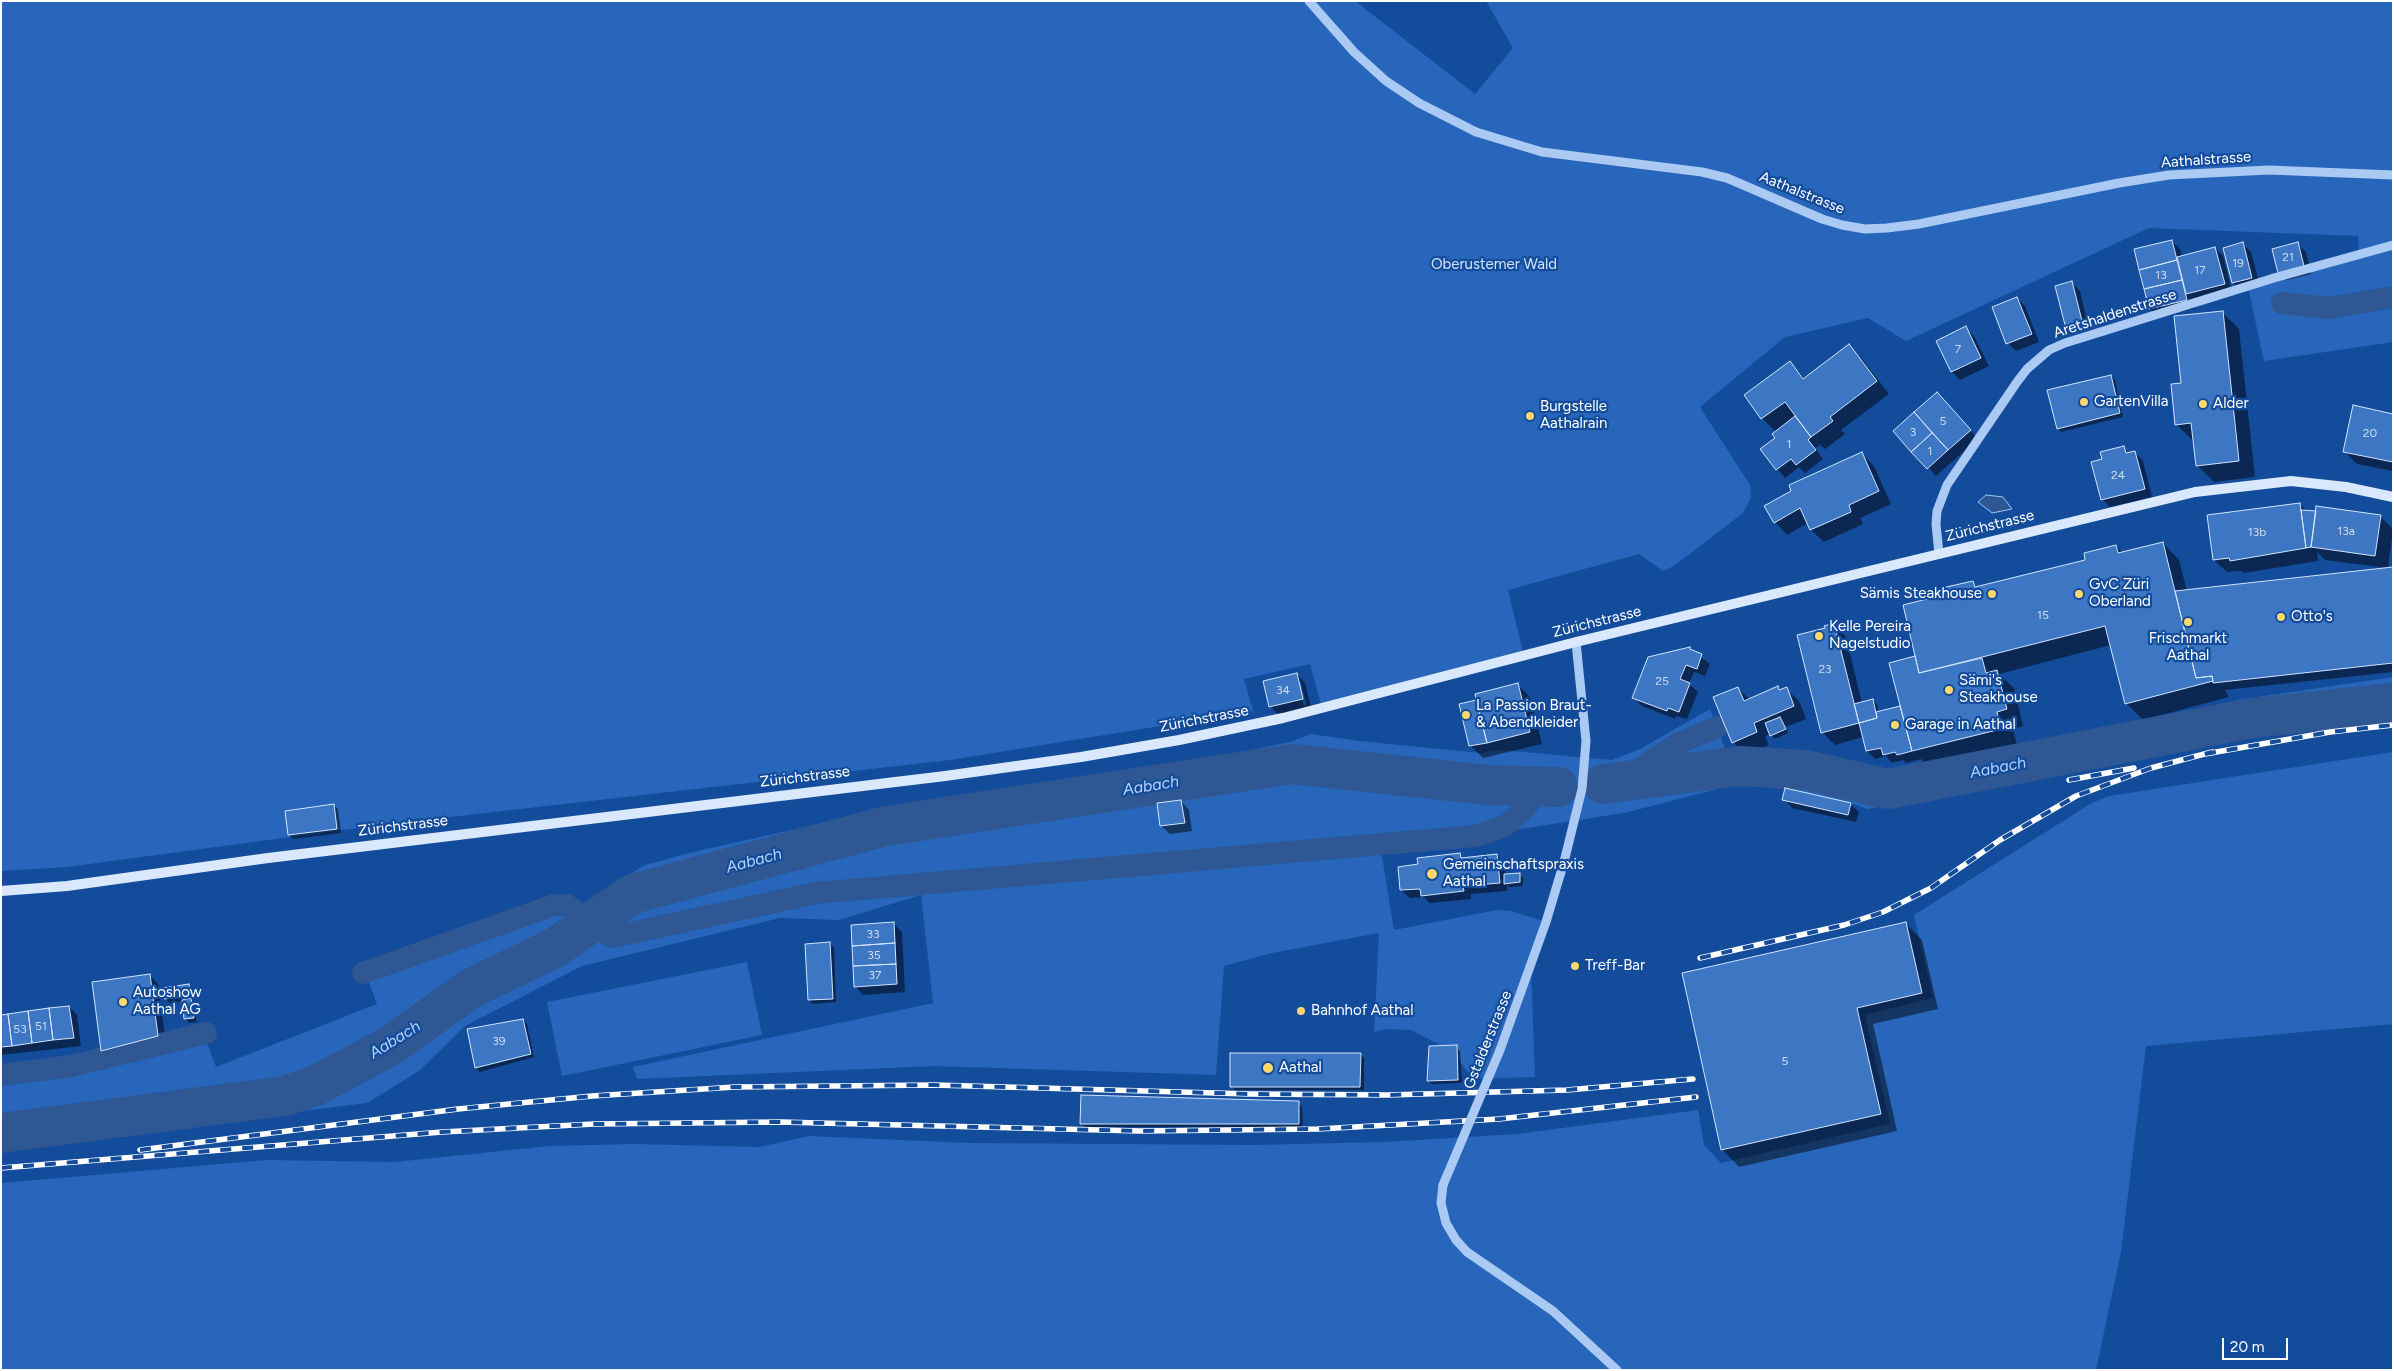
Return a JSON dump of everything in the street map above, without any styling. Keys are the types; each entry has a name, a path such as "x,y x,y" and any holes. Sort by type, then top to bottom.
{"main road":[{"name":"Zürichstrasse","path":"1,891 67,886 288,855 945,776 1081,757 1179,740 1283,718 1576,642 2174,497 2225,487 2291,481 2346,487 2393,497"}],"street":[{"name":"Aathalstrasse","path":"1309,1 1354,52 1386,81 1419,103 1476,132 1516,146 1542,152 1702,172 1726,178 1822,219 1842,225 1879,228 1919,224 2119,183 2169,175 2269,170 2393,175"},
{"name":"Aretshaldenstrasse","path":"1938,554 1937,511 1947,485 2016,382 2027,369 2050,350 2065,343 2274,278 2393,244"},
{"name":"Gstalderstrasse","path":"1576,642 1586,741 1582,789 1567,854 1546,922 1500,1050 1443,1185 1441,1203 1446,1224 1456,1240 1467,1252 1553,1311 1616,1370"}],"green space":[{"name":"Oberustemer Wald","path":"1,1 1355,1 1475,94 1513,48 1486,1 2393,1 2393,342 2264,361 2248,287 2359,253 2358,236 2149,228 1906,341 1868,318 1785,337 1700,407 1750,485 1751,498 1743,513 1674,566 1663,571 1639,554 1508,590 1524,656 1322,708 1310,664 1244,679 1253,711 950,760 380,825 67,867 1,871"},
{"path":"2393,677 2393,715 2223,739 2073,765 1867,809 1851,803 1749,781 1624,813 1475,836 1380,844 1394,930 1497,910 1511,911 1546,922 1531,969 1535,1077 1473,1079 1452,1051 1411,1030 1386,1029 1374,1032 1379,933 1272,953 1224,966 1216,1075 934,1066 637,1079 633,1067 933,1003 921,895 839,920 780,918 582,966 465,1026 419,1071 367,1103 1,1148 1,1070 85,1059 202,1029 216,1067 377,1004 364,969 548,901 567,900 582,910 612,885 645,865 693,852 877,811 1218,757 1290,742 1311,734 1359,741 1480,753 1501,750 1612,760 1640,749 1710,709 1726,751 1769,750 1889,775 2244,699"},
{"path":"2393,752 2393,1024 2146,1046 2121,1252 2096,1370 1,1370 1,1183 267,1160 395,1162 549,1146 635,1144 759,1147 809,1136 969,1143 1254,1145 1384,1142 1517,1134 1698,1110 1704,1145 1721,1163 1890,1124 1865,1015 1933,998 1914,915 2090,804 2109,796"},
{"path":"747,962 762,1035 562,1076 547,1002"}],"shaded area":[{"path":"1986,495 2003,497 2012,509 1992,513 1978,502"}],"building":[{"path":"2172,240 2177,260 2139,270 2134,249"},
{"path":"2243,242 2252,278 2232,283 2223,248"},
{"path":"2298,242 2304,266 2278,273 2272,249"},
{"path":"2215,247 2225,284 2186,294 2177,257"},
{"path":"2177,260 2182,280 2144,289 2139,270"},
{"path":"2182,280 2187,300 2149,309 2144,289"},
{"path":"2072,281 2082,321 2065,325 2055,286"},
{"path":"2017,297 2032,334 2006,344 1992,307"},
{"name":"Alder","path":"2223,311 2239,461 2196,466 2191,423 2175,425 2171,384 2181,383 2174,316"},
{"path":"1966,326 1981,358 1951,372 1936,341"},
{"path":"1849,344 1877,381 1830,417 1833,421 1811,437 1785,402 1761,419 1744,395 1790,361 1803,379"},
{"name":"GartenVilla","path":"2111,375 2120,413 2057,429 2047,390"},
{"path":"1937,392 1971,430 1948,450 1914,412"},
{"path":"2353,405 2393,414 2393,462 2343,452"},
{"path":"1914,412 1932,433 1911,452 1893,431"},
{"path":"1795,416 1811,437 1808,440 1816,450 1796,465 1791,459 1776,470 1760,449 1775,438 1772,434"},
{"path":"1932,433 1948,450 1927,469 1911,452"},
{"path":"2124,446 2126,453 2135,451 2145,489 2101,500 2091,462 2102,459 2100,452"},
{"path":"1862,452 1879,491 1849,505 1851,512 1810,530 1800,508 1774,523 1764,506 1791,491 1789,485"},
{"path":"2300,503 2306,548 2230,561 2229,558 2213,560 2207,515"},
{"path":"2316,506 2381,515 2375,556 2311,547"},
{"path":"2301,510 2316,511 2311,547 2306,548"},
{"path":"2163,542 2196,678 2212,676 2213,681 2125,704 2105,626 1919,673 1903,605 1939,596 1937,589 1973,581 1975,587 2085,560 2084,553 2116,545 2118,553"},
{"path":"2393,567 2393,663 2213,683 2212,676 2196,678 2175,591"},
{"path":"1834,623 1859,723 1821,733 1797,635 1825,628 1824,626"},
{"path":"1690,647 1690,649 1702,654 1697,669 1686,665 1680,679 1690,683 1679,712 1668,708 1667,711 1632,698 1648,657"},
{"name":"Sämi's Steakhouse","path":"1915,656 1919,673 1982,658 1986,673 1997,670 2007,709 1997,712 2001,729 1912,751 1889,663"},
{"path":"1297,673 1303,699 1269,707 1263,681"},
{"path":"1518,683 1530,732 1487,743 1475,694"},
{"path":"1778,686 1779,690 1787,687 1794,706 1754,723 1757,732 1732,743 1713,697 1738,687 1744,701"},
{"path":"1873,699 1877,718 1859,723 1854,704"},
{"path":"1476,700 1487,743 1469,746 1459,704"},
{"path":"1900,706 1912,751 1897,755 1895,752 1883,755 1881,748 1866,751 1859,723 1877,718 1876,712"},
{"path":"1780,717 1786,729 1770,736 1765,723"},
{"path":"1785,788 1851,803 1848,815 1782,800"},
{"path":"1181,800 1185,823 1160,826 1157,803"},
{"path":"334,804 337,829 288,835 285,811"},
{"path":"1460,853 1461,858 1497,854 1500,883 1463,886 1464,891 1421,896 1420,889 1400,890 1398,867 1418,864 1417,858"},
{"path":"1520,873 1520,882 1504,884 1504,874"},
{"path":"894,922 895,943 852,946 851,925"},
{"path":"1906,922 1922,993 1857,1008 1881,1114 1721,1150 1682,973"},
{"path":"830,942 833,999 808,1000 805,944"},
{"path":"895,943 896,964 853,966 852,946"},
{"path":"896,964 897,984 854,987 853,966"},
{"path":"150,974 158,1036 101,1051 92,982"},
{"path":"189,984 191,996 164,999 163,988"},
{"path":"191,998 194,1018 184,1019 182,1000"},
{"path":"69,1006 74,1038 53,1040 49,1008"},
{"path":"49,1008 53,1040 32,1043 28,1011"},
{"path":"28,1011 32,1043 12,1046 8,1014"},
{"path":"8,1014 12,1046 1,1047 1,1015"},
{"path":"523,1019 531,1054 475,1068 467,1029"},
{"path":"1457,1045 1458,1080 1427,1081 1429,1046"},
{"path":"1230,1053 1361,1053 1360,1087 1230,1087"},
{"path":"1081,1095 1299,1101 1299,1124 1080,1124"}],"waterway":[{"path":"2282,303 2329,308 2393,297"},
{"name":"Aabach","path":"1603,784 1740,766 1806,770 1888,789 2252,718 2393,703"},
{"path":"1619,783 1677,744 1717,727"},
{"name":"Aabach","path":"1,1133 285,1096 315,1086 390,1046 470,989 556,947 632,894 886,826 1292,764 1488,785 1558,787"},
{"path":"363,973 554,905 567,905 612,937 816,893 1475,836 1503,827 1518,815 1543,788"},
{"path":"1,1075 71,1066 206,1033"}],"railway":[{"path":"2205,754 2330,732 2393,725"},
{"path":"1700,958 1844,925 1883,912 1931,888 2000,840 2076,796 2151,768 2212,752"},
{"path":"2069,780 2134,768"},
{"path":"140,1150 458,1109 592,1096 735,1087 935,1085 1250,1094 1387,1095 1567,1090 1693,1079"},
{"path":"1,1168 442,1132 594,1124 780,1122 1140,1131 1318,1129 1499,1119 1696,1097"}],"place":[{"name":"GartenVilla","path":"2084,402"},
{"name":"Alder","path":"2203,404"},
{"name":"Burgstelle Aathalrain","path":"1530,416"},
{"name":"Sämis Steakhouse","path":"1992,594"},
{"name":"GvC Züri Oberland","path":"2079,594"},
{"name":"Otto's","path":"2281,617"},
{"name":"Frischmarkt Aathal","path":"2188,622"},
{"name":"Kelle Pereira Nagelstudio","path":"1819,636"},
{"name":"Sämi's Steakhouse","path":"1949,690"},
{"name":"La Passion Braut- & Abendkleider","path":"1466,715"},
{"name":"Garage in Aathal","path":"1895,725"},
{"name":"Gemeinschaftspraxis Aathal","path":"1432,874"},
{"name":"Treff-Bar","path":"1575,966"},
{"name":"Autoshow Aathal AG","path":"123,1002"},
{"name":"Bahnhof Aathal","path":"1301,1011"},
{"name":"Aathal","path":"1268,1068"}]}
